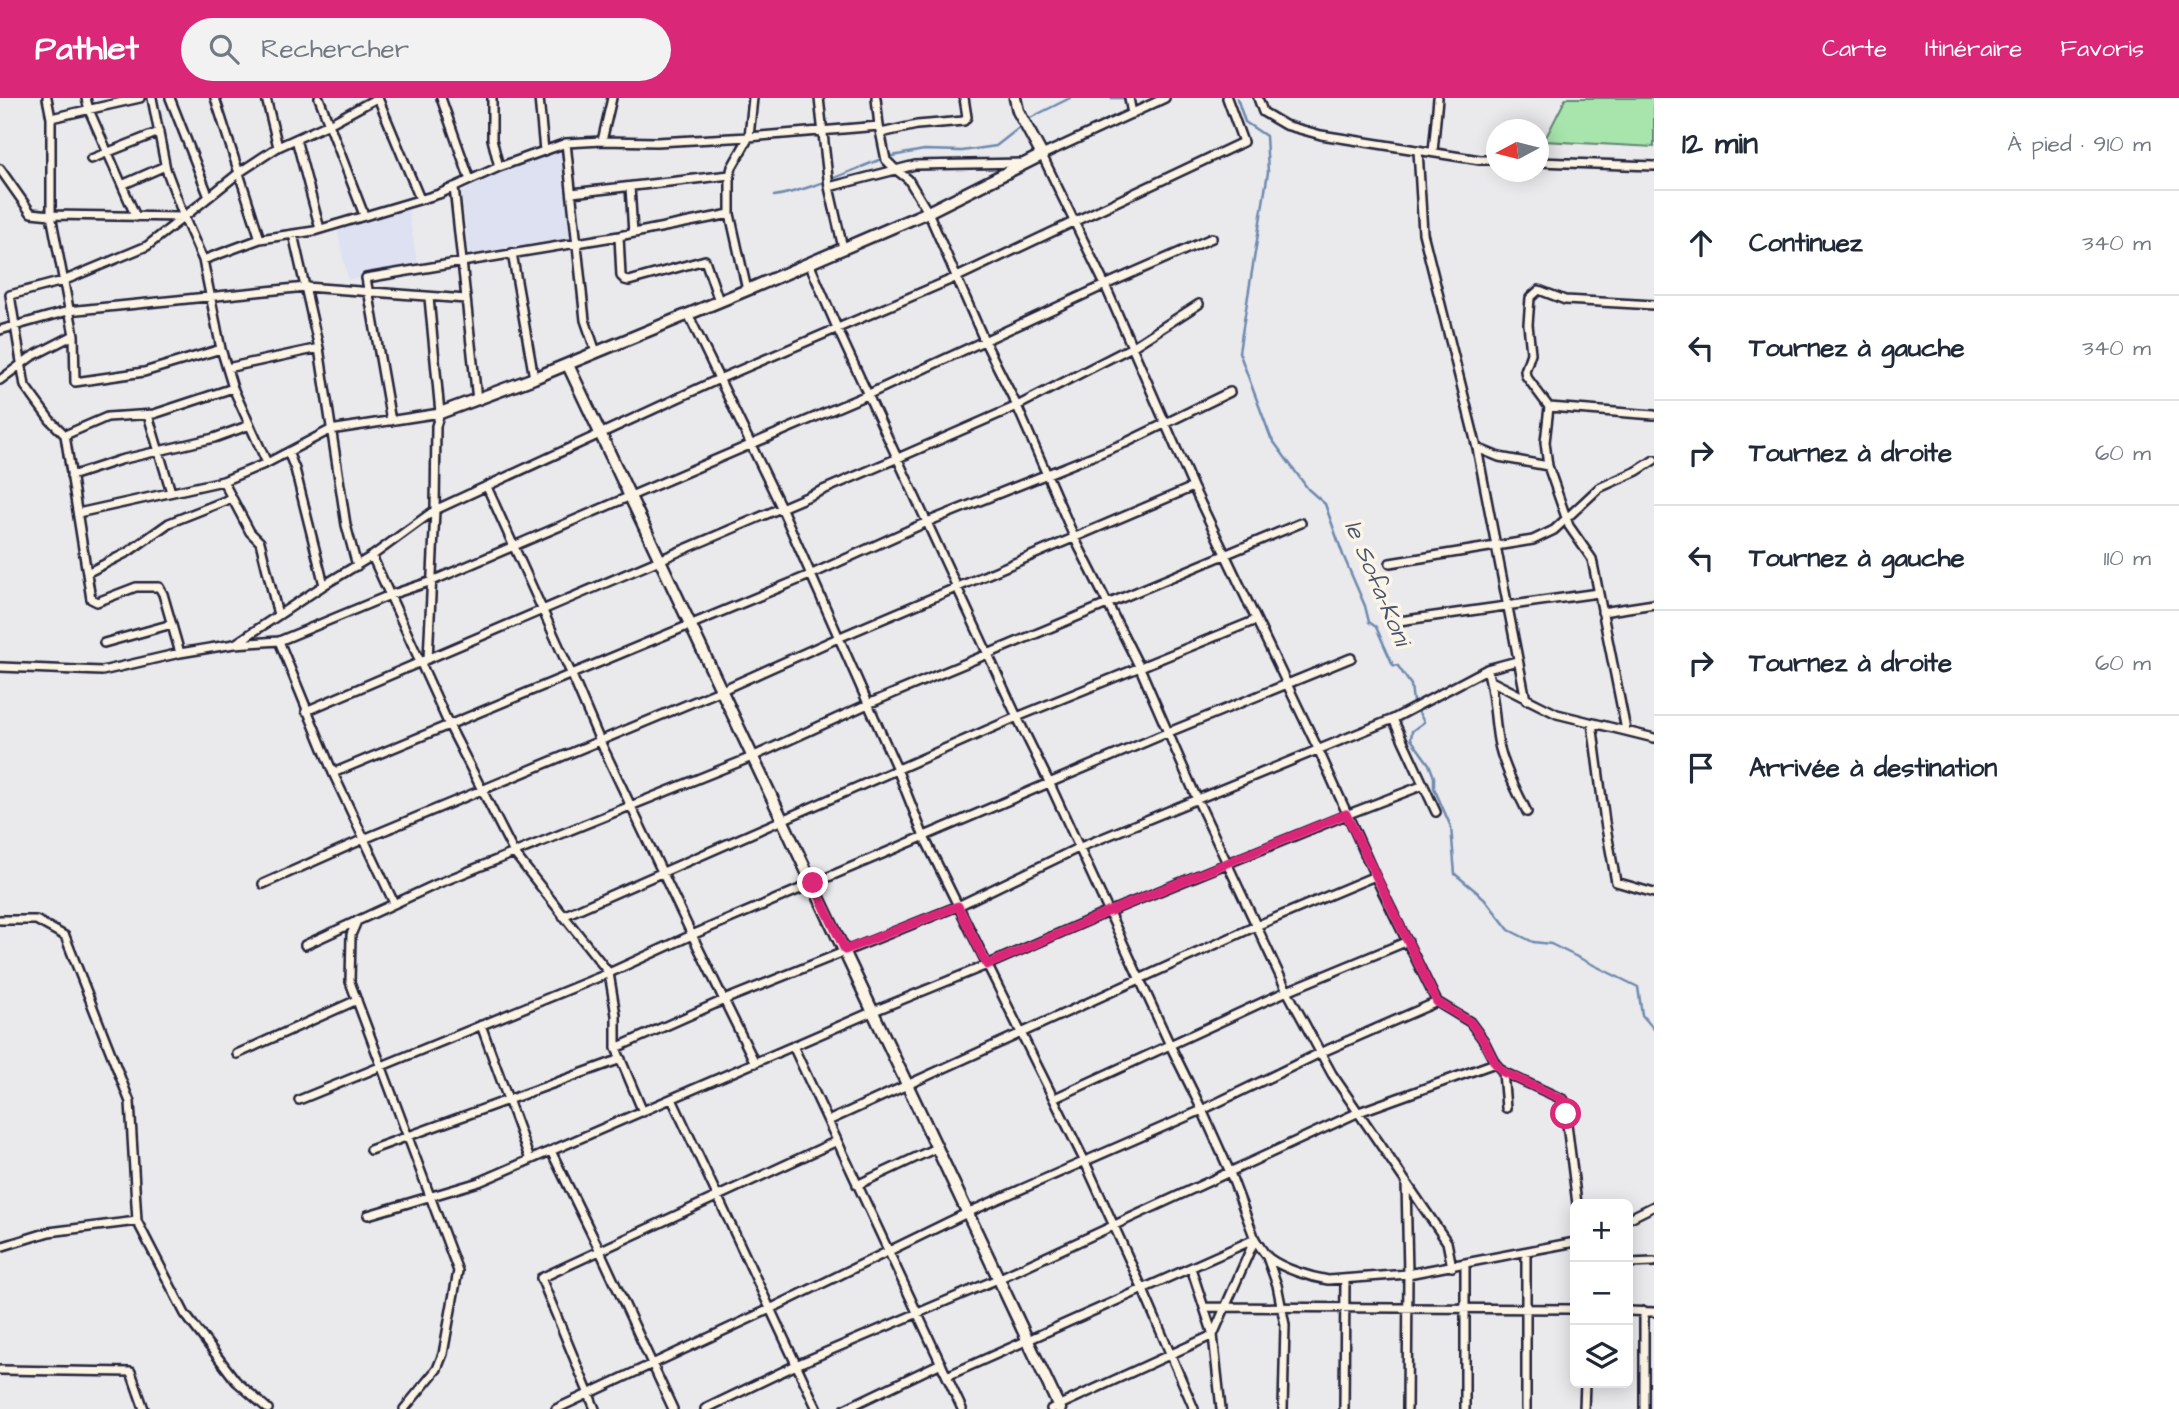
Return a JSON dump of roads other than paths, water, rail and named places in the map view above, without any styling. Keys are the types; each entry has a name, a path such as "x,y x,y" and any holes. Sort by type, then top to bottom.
{"street":[{"path":"47,98 51,118 51,215 74,335 75,382 144,372 221,349"},
{"path":"86,98 136,217"},
{"path":"51,118 140,98"},
{"path":"152,98 166,166 203,260 221,349 233,388 267,463"},
{"path":"170,98 209,197"},
{"path":"215,98 260,239"},
{"path":"266,98 278,147"},
{"path":"319,98 364,215"},
{"path":"180,653 159,587 136,587 97,602 91,599 65,435 50,420 25,386 10,295 62,281 146,246 278,147 378,98 420,199"},
{"path":"441,98 470,180"},
{"path":"492,98 492,139 499,167"},
{"path":"539,98 544,151"},
{"path":"603,141 612,98"},
{"path":"747,290 730,214 730,176 732,167 749,137 753,98"},
{"path":"819,98 827,173 843,248"},
{"path":"876,98 886,160 908,178 928,212 1075,539 1140,668 1197,799 1287,991 1332,1074 1447,1242 1452,1267"},
{"path":"203,260 260,239 320,229 420,199 566,143 749,137 964,121 967,117 964,98"},
{"path":"1015,98 1018,111 1105,285 1194,487 1346,814 1437,1002 1470,1022 1503,1072 1564,1100 1576,1199"},
{"path":"1129,98 1132,114"},
{"path":"78,513 223,481 267,463 330,430 440,414 477,400 568,365 928,212 1165,98"},
{"path":"234,644 372,556 435,510 719,379 957,277 1243,142 1227,98"},
{"path":"1258,98 1264,112 1285,125 1321,135 1486,159"},
{"path":"1433,152 1437,98"},
{"path":"91,159 159,132"},
{"path":"296,139 320,229"},
{"path":"566,143 585,320 596,352"},
{"path":"1418,149 1423,233 1477,448 1526,700"},
{"path":"1549,162 1654,166"},
{"path":"829,185 915,165 1026,163"},
{"path":"122,185 166,166"},
{"path":"0,169 31,213 184,217"},
{"path":"572,193 730,176"},
{"path":"454,187 477,400"},
{"path":"630,187 633,233"},
{"path":"391,421 366,278 619,236 730,214"},
{"path":"293,234 319,348 346,526 357,566"},
{"path":"619,236 621,276 625,280 705,260 719,301"},
{"path":"0,666 102,671 180,653 234,644 279,641 390,595 432,581 751,445 1213,238"},
{"path":"512,253 534,378"},
{"path":"809,263 957,588 1202,1110 1229,1170 1255,1239 1267,1257 1285,1325 1283,1409"},
{"path":"0,330 68,311 306,287 369,294 466,299"},
{"path":"1626,730 1592,559 1569,526 1548,466 1545,442 1549,407 1526,376 1531,353 1528,324 1530,299 1539,290 1565,300 1654,305"},
{"path":"424,661 432,581 436,426 440,414 429,298"},
{"path":"306,711 1017,405 1132,347 1199,304"},
{"path":"688,314 781,507 897,769 924,837 1020,1033 1055,1098 1194,1409"},
{"path":"0,380 22,364 74,335"},
{"path":"227,368 319,348"},
{"path":"568,365 1029,1339 1057,1408 1213,1335 1255,1239"},
{"path":"65,435 107,417 148,415 233,388"},
{"path":"333,773 810,575 927,522 1125,443 1230,392"},
{"path":"1549,407 1654,415"},
{"path":"148,415 171,492"},
{"path":"71,476 120,460 214,438 250,425"},
{"path":"1477,448 1499,457 1548,466"},
{"path":"288,452 295,469 324,585"},
{"path":"1390,563 1533,540 1553,530 1599,488 1654,460"},
{"path":"223,481 250,533 260,542 278,615"},
{"path":"487,487 600,741 755,1063"},
{"path":"263,884 1194,487"},
{"path":"87,573 128,552 169,523 232,498"},
{"path":"305,945 394,903 753,757 868,704 1301,523"},
{"path":"372,556 424,661 449,725 514,853 609,973 616,1015 616,1048 643,1112"},
{"path":"1392,622 1598,593"},
{"path":"1602,612 1654,604"},
{"path":"564,916 661,871 1017,717 1256,620"},
{"path":"104,643 172,624"},
{"path":"279,641 333,773 394,903"},
{"path":"299,1100 609,973 1049,782 1351,658"},
{"path":"616,1048 724,1000 958,906 1078,848 1393,719 1487,668 1517,661"},
{"path":"1487,668 1498,741 1506,768 1527,812"},
{"path":"1491,681 1557,714 1654,738"},
{"path":"1393,719 1436,811"},
{"path":"1592,723 1616,882 1654,893"},
{"path":"368,1215 479,1182 1108,912 1346,814 1424,785"},
{"path":"828,1121 1256,926 1375,876"},
{"path":"0,920 36,920 65,936 130,1102 137,1220 185,1314 236,1381 268,1409"},
{"path":"357,920 351,935 350,982 458,1271 443,1354 437,1368 404,1409"},
{"path":"1055,1098 1287,991 1408,941"},
{"path":"237,1054 357,1000"},
{"path":"556,1409 969,1212 1202,1110 1320,1053 1437,1002"},
{"path":"481,1025 530,1160"},
{"path":"793,1046 962,1409"},
{"path":"370,1150 621,1059"},
{"path":"705,1409 796,1365 1000,1278 1359,1112 1495,1063"},
{"path":"1503,1072 1506,1108"},
{"path":"672,1100 817,1409"},
{"path":"595,1409 541,1278 837,1141"},
{"path":"858,1185 938,1147"},
{"path":"551,1151 673,1409"},
{"path":"1406,1181 1407,1409"},
{"path":"1633,1216 1654,1206"},
{"path":"0,1247 49,1232 137,1220"},
{"path":"947,1376 1255,1239"},
{"path":"1267,1257 1318,1278 1345,1280 1465,1265 1570,1243"},
{"path":"1526,1252 1526,1409"},
{"path":"1633,1263 1654,1262"},
{"path":"1465,1265 1465,1409"},
{"path":"1191,1268 1213,1335 1221,1409"},
{"path":"1344,1409 1345,1280"},
{"path":"1204,1307 1570,1309"},
{"path":"1633,1311 1654,1312"},
{"path":"1644,1311 1644,1409"},
{"path":"845,1409 941,1363"},
{"path":"0,1370 131,1372 144,1409"},
{"path":"1584,1409 1585,1388"}],"waterway":[{"path":"1028,119 1070,98"},
{"path":"1111,98 1124,98"},
{"name":"le Sofa-Koni","path":"1237,98 1245,122 1266,136 1268,172 1239,352 1271,438 1308,489 1325,504 1369,622 1376,627 1393,665 1398,666 1411,685 1413,702 1424,722 1412,731 1411,739 1429,764 1434,777 1434,788 1451,827 1455,874 1484,898 1509,930 1533,942 1551,944 1638,987 1642,1015 1654,1029"},
{"path":"892,156 924,150 962,151 996,146 1019,128"},
{"path":"774,196 814,185 879,160"}]}
